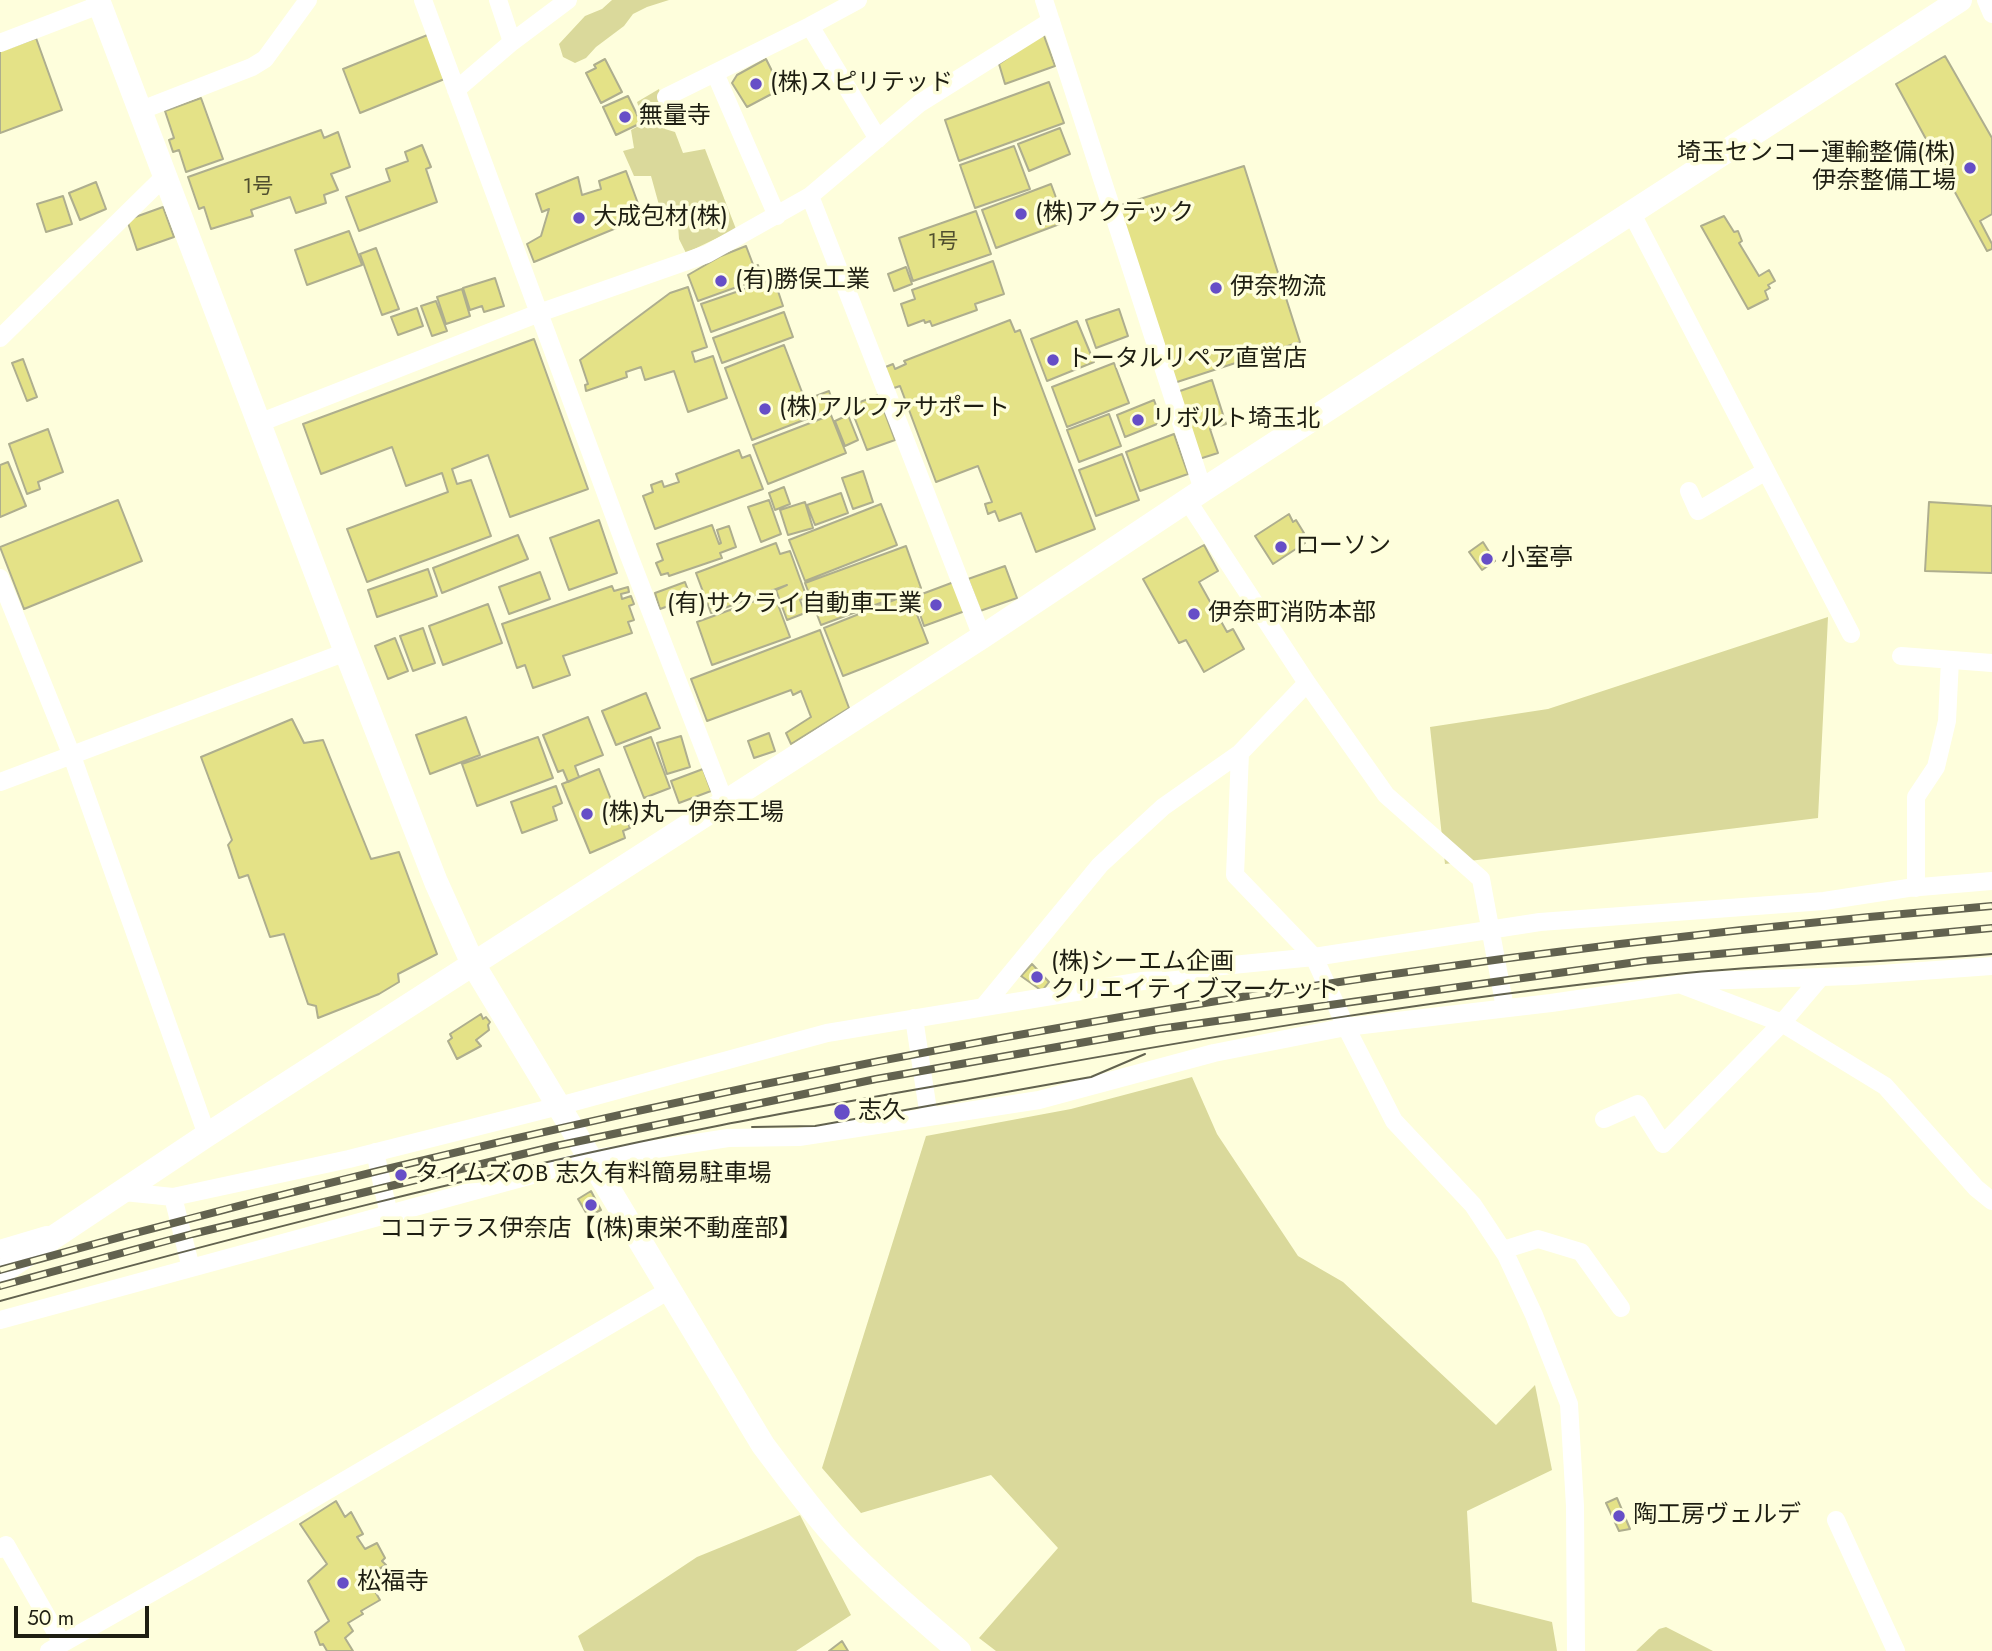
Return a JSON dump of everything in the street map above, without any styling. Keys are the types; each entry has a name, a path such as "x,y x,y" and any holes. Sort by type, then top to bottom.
{"street":[{"path":"139,111 252,67 265,59 308,0"},
{"path":"423,0 628,553 725,803"},
{"path":"498,0 512,42"},
{"path":"456,90 512,42 568,0"},
{"path":"666,97 858,0"},
{"path":"1044,0 1195,495 1307,683 1386,795 1481,879 1505,1008"},
{"path":"0,1273 207,1135 982,637 1195,495 1960,0"},
{"path":"1986,0 1992,14"},
{"path":"0,43 99,2 346,652 436,882 473,964 764,1445 839,1541 960,1651"},
{"path":"259,423 539,313 707,254 810,196 920,103 1051,21"},
{"path":"810,26 877,139"},
{"path":"715,73 777,216"},
{"path":"0,338 165,176"},
{"path":"810,196 982,637"},
{"path":"1632,214 1852,634"},
{"path":"1689,491 1698,511 1766,471"},
{"path":"0,578 72,756 207,1135"},
{"path":"0,782 346,652"},
{"path":"1901,656 1992,663"},
{"path":"1916,888 1916,797 1936,767 1945,732 1950,660"},
{"path":"984,1006 1100,864 1163,807 1240,753 1307,683"},
{"path":"1240,753 1235,875 1314,957 1394,1121 1473,1205 1503,1250 1534,1315 1569,1404 1575,1506 1576,1651"},
{"path":"124,1192 173,1197 375,1153 827,1033 1212,967 1314,957 1540,922 1824,901 1992,881"},
{"path":"0,1320 592,1159 728,1138 799,1137 1039,1100 1214,1053 1346,1027 1700,981 1821,977 1992,966"},
{"path":"1604,1119 1638,1104 1662,1144 1782,1023 1821,977"},
{"path":"1680,984 1782,1023 1885,1086 1976,1188 1992,1201"},
{"path":"914,1018 929,1117"},
{"path":"375,1153 389,1215"},
{"path":"173,1197 191,1268"},
{"path":"0,1249 68,1229"},
{"path":"1503,1250 1538,1239 1581,1252 1620,1308"},
{"path":"0,1549 6,1545 56,1647 671,1289"},
{"path":"1836,1520 1896,1651"}],"shaded area":[{"path":"612,0 669,0 633,14 624,26 586,58 575,63 563,57 559,44 585,16 602,9"},
{"path":"659,89 664,110 661,119 665,129 675,132 683,153 705,149 736,229 686,253 679,239 678,225 670,213 659,205 651,176 634,176 623,151 634,148 631,130 644,123 637,102"},
{"path":"1828,617 1818,818 1445,864 1430,727 1548,709"},
{"path":"1192,1077 1217,1134 1298,1256 1343,1282 1496,1425 1535,1385 1552,1470 1467,1511 1472,1602 1552,1622 1557,1651 996,1651 979,1638 1058,1548 991,1475 861,1513 822,1468 926,1136 1071,1109"},
{"path":"800,1515 851,1615 796,1651 584,1651 578,1636 697,1557"},
{"path":"1666,1627 1713,1651 1636,1651 1659,1629"}],"building":[{"path":"1043,33 1055,66 1005,84 999,64"},
{"path":"430,34 447,78 360,113 343,69"},
{"path":"36,38 62,110 0,133 0,51"},
{"path":"1945,56 1992,138 1992,214 1980,221 1992,244 1992,249 1987,251 1896,84"},
{"path":"605,59 622,92 601,103 586,73"},
{"path":"766,59 781,89 747,107 732,83 737,75"},
{"path":"1049,82 1064,123 959,161 945,120"},
{"path":"628,96 641,123 616,135 603,107"},
{"path":"201,98 223,159 186,172 179,150 173,152 169,140 174,138 165,111"},
{"path":"1060,128 1070,154 1029,171 1018,144"},
{"path":"321,130 324,138 338,132 350,167 331,174 338,190 324,195 326,203 296,213 290,197 251,210 253,216 211,229 204,207 199,209 188,177"},
{"path":"422,145 431,167 426,169 437,202 359,231 346,197 390,181 386,169 408,161 405,152"},
{"path":"1014,146 1030,189 975,208 960,165"},
{"path":"1244,166 1300,342 1174,383 1118,206"},
{"path":"626,171 643,217 534,262 527,244 541,236 549,209 542,212 536,194 578,177 582,195 601,189 599,181"},
{"path":"96,182 106,209 80,220 69,193"},
{"path":"1051,184 1065,222 996,248 982,210"},
{"path":"63,196 72,224 46,232 37,204"},
{"path":"163,207 174,237 137,250 127,220"},
{"path":"976,211 991,254 913,281 899,238"},
{"path":"1724,216 1734,232 1738,231 1742,241 1739,243 1759,276 1769,270 1775,281 1768,285 1770,288 1765,291 1768,299 1748,309 1701,226"},
{"path":"349,231 362,265 307,285 295,250"},
{"path":"746,246 754,267 758,265 762,278 698,301 688,275 721,256"},
{"path":"376,248 399,309 382,315 360,254"},
{"path":"993,261 1004,294 975,304 977,310 932,326 930,321 925,323 924,320 908,326 901,304 915,299 912,290"},
{"path":"906,267 912,284 894,291 888,274"},
{"path":"495,278 504,306 484,312 482,306 470,310 463,288"},
{"path":"774,279 783,306 711,332 701,304"},
{"path":"688,287 707,347 692,352 695,362 713,356 727,398 688,412 674,371 645,380 641,367 626,372 627,377 586,391 585,385 588,384 580,360 670,293"},
{"path":"462,289 470,316 446,324 437,297"},
{"path":"436,301 447,331 432,336 421,306"},
{"path":"417,308 423,326 398,335 391,317"},
{"path":"1119,309 1128,336 1096,348 1086,320"},
{"path":"784,312 793,337 722,363 713,338"},
{"path":"1010,320 1015,332 1020,330 1095,529 1036,552 1021,513 999,521 995,511 988,514 985,504 992,502 978,466 936,482 900,386 891,389 883,368 893,364 895,369 906,364 904,361"},
{"path":"1077,321 1094,362 1047,381 1031,339"},
{"path":"534,339 588,489 510,517 488,455 452,469 457,484 471,480 491,536 367,582 347,529 448,492 442,473 406,486 392,447 321,474 303,424"},
{"path":"784,345 805,400 829,391 835,408 752,440 725,368"},
{"path":"23,359 37,397 27,401 12,363"},
{"path":"1114,363 1129,403 1067,427 1052,387"},
{"path":"1212,380 1226,424 1210,429 1218,453 1199,459 1177,392"},
{"path":"878,395 895,440 867,450 850,406"},
{"path":"1154,400 1162,422 1125,437 1117,415"},
{"path":"1109,414 1121,446 1079,462 1067,430"},
{"path":"831,415 846,453 768,484 753,445"},
{"path":"848,415 858,440 845,446 835,421"},
{"path":"48,429 63,472 38,482 40,489 27,494 9,444"},
{"path":"1174,434 1188,474 1140,491 1126,452"},
{"path":"739,450 742,458 750,455 763,489 655,529 643,496 653,492 651,485 662,481 664,487 679,482 676,474"},
{"path":"1122,454 1139,500 1096,516 1079,470"},
{"path":"8,462 26,506 0,517 0,465"},
{"path":"863,471 873,502 853,509 842,478"},
{"path":"784,487 790,504 775,510 769,493"},
{"path":"841,493 848,513 815,525 807,505"},
{"path":"118,500 142,561 24,609 0,547"},
{"path":"769,500 781,534 761,542 748,507"},
{"path":"805,502 813,528 788,535 780,510"},
{"path":"1929,502 1992,506 1992,573 1925,571"},
{"path":"881,504 897,545 805,581 789,540"},
{"path":"1289,514 1304,533 1300,535 1305,543 1273,564 1255,536"},
{"path":"599,520 617,573 569,590 550,538"},
{"path":"712,525 719,544 721,543 717,530 729,526 736,547 720,553 722,558 669,576 668,573 661,575 656,563 663,560 657,544"},
{"path":"518,535 528,559 442,593 433,568"},
{"path":"1483,542 1495,561 1482,570 1469,552"},
{"path":"776,543 780,554 790,551 807,598 800,600 805,613 787,620 776,590 787,585 711,613 696,573"},
{"path":"1204,545 1218,571 1199,582 1227,632 1233,629 1244,649 1204,672 1186,640 1179,643 1143,579"},
{"path":"906,546 921,588 821,625 805,583"},
{"path":"1005,566 1017,598 980,611 968,579"},
{"path":"428,569 437,596 377,617 368,590"},
{"path":"540,572 550,599 509,614 499,587"},
{"path":"685,582 691,598 660,609 655,593"},
{"path":"954,582 965,611 924,626 914,597"},
{"path":"612,586 614,591 628,587 629,592 621,594 622,599 631,596 634,604 629,606 634,620 628,622 632,633 563,656 570,675 533,688 525,665 517,668 502,624"},
{"path":"774,594 790,637 712,665 697,622"},
{"path":"909,594 928,643 843,676 824,628"},
{"path":"488,604 502,643 443,665 429,626"},
{"path":"423,628 435,663 413,671 400,636"},
{"path":"820,630 849,708 791,744 786,733 811,717 801,691 793,695 791,690 707,721 691,679"},
{"path":"395,638 408,671 388,679 375,646"},
{"path":"646,693 660,728 616,745 602,711"},
{"path":"466,717 480,755 430,774 416,735"},
{"path":"588,717 603,755 575,766 579,777 568,782 563,770 558,772 543,735"},
{"path":"292,719 304,743 323,740 371,859 399,852 437,954 398,974 399,982 379,994 318,1018 316,1006 308,1004 284,934 270,937 248,875 239,878 228,845 232,840 201,757"},
{"path":"769,733 775,751 754,758 748,741"},
{"path":"681,736 690,767 667,774 657,743"},
{"path":"538,737 553,778 477,806 462,764"},
{"path":"651,737 670,788 644,798 624,747"},
{"path":"599,769 616,812 622,809 630,828 623,831 625,838 590,853 562,784"},
{"path":"703,769 711,791 679,803 671,781"},
{"path":"556,786 562,803 553,807 557,820 522,833 511,802"},
{"path":"1032,964 1049,982 1042,991 1021,976"},
{"path":"481,1014 483,1019 486,1017 490,1022 489,1030 476,1040 481,1046 457,1059 448,1041 452,1038 450,1034"},
{"path":"591,1191 601,1210 588,1216 578,1199"},
{"path":"1617,1498 1630,1529 1619,1531 1606,1503"},
{"path":"336,1501 345,1517 351,1512 363,1534 357,1537 365,1549 377,1543 385,1558 382,1561 386,1565 366,1576 380,1600 361,1611 363,1614 348,1623 353,1631 345,1638 353,1651 327,1651 323,1644 320,1645 315,1632 329,1621 308,1581 327,1564 300,1524"},
{"path":"842,1641 848,1651 829,1651"}],"tram line":[{"path":"0,1301 269,1229 540,1164 722,1125 1086,1059 1334,1018 1583,984 1748,968 1992,954"},
{"path":"752,1127 815,1126 1091,1077 1145,1054"}],"railway":[{"path":"0,1270 245,1204 491,1144 738,1090 987,1041 1237,998 1488,961 1740,930 1992,906"},
{"path":"0,1286 192,1234 556,1146 876,1079 1159,1029 1644,961 1992,928"}],"place":[{"name":"(株)スピリテッド","path":"756,84"},
{"name":"無量寺","path":"625,117"},
{"name":"埼玉センコー運輸整備(株) 伊奈整備工場","path":"1970,168"},
{"name":"(株)アクテック","path":"1021,214"},
{"name":"大成包材(株)","path":"579,218"},
{"name":"(有)勝俣工業","path":"721,281"},
{"name":"伊奈物流","path":"1216,288"},
{"name":"トータルリペア直営店","path":"1053,360"},
{"name":"(株)アルファサポート","path":"765,409"},
{"name":"リボルト埼玉北","path":"1138,420"},
{"name":"ローソン","path":"1281,547"},
{"name":"小室亭","path":"1487,559"},
{"name":"(有)サクライ自動車工業","path":"936,605"},
{"name":"伊奈町消防本部","path":"1194,614"},
{"name":"(株)丸一伊奈工場","path":"587,814"},
{"name":"(株)シーエム企画 クリエイティブマーケット","path":"1037,977"},
{"name":"志久","path":"842,1112"},
{"name":"タイムズのB 志久有料簡易駐車場","path":"401,1175"},
{"name":"ココテラス伊奈店【(株)東栄不動産部】","path":"591,1205"},
{"name":"陶工房ヴェルデ","path":"1619,1516"},
{"name":"松福寺","path":"343,1583"}]}
